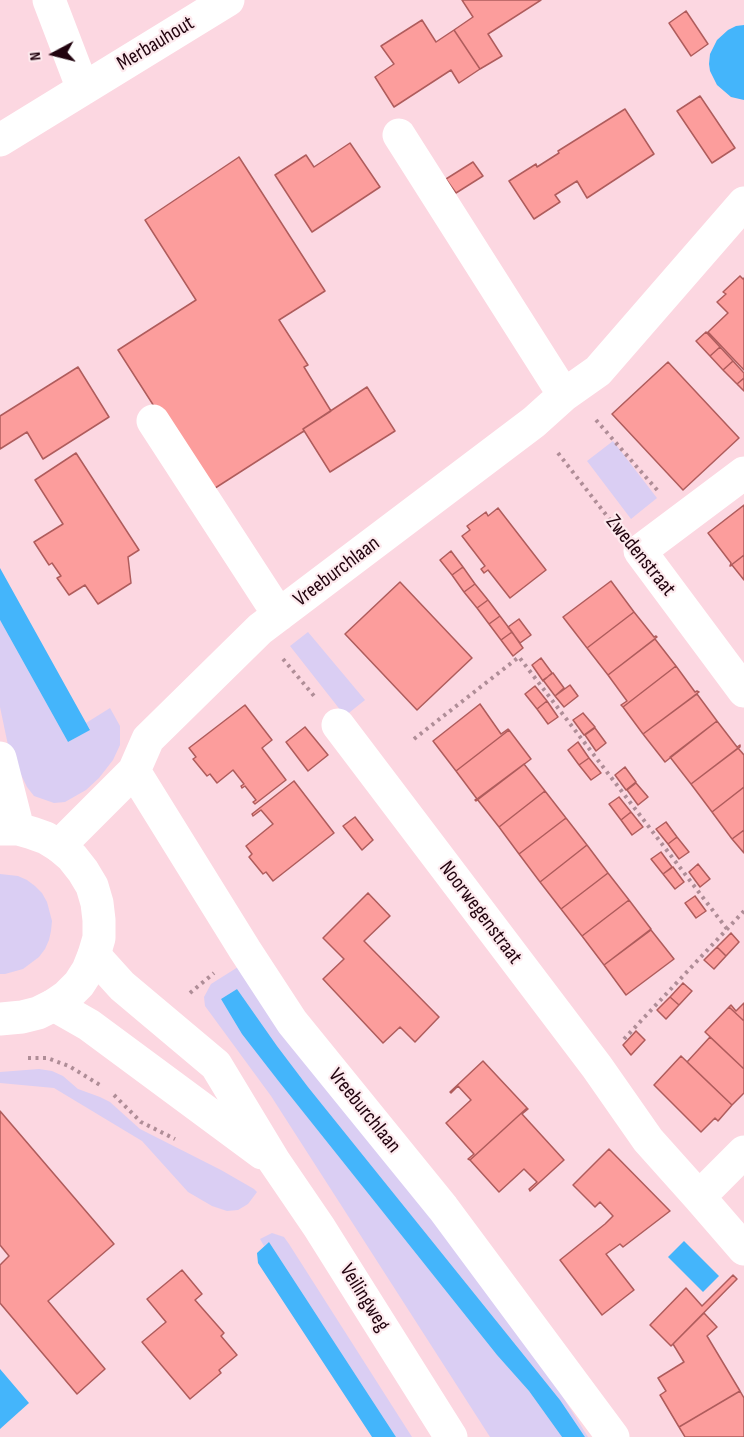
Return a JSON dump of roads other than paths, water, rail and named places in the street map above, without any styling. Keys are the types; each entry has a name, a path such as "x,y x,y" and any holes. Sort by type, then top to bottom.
{"street":[{"path":"49,0 83,88"},
{"name":"Merbauhout","path":"0,140 228,0"},
{"path":"399,135 567,393"},
{"name":"Vreeburchlaan","path":"59,846 134,771 148,739 270,622 598,371 744,203"},
{"path":"153,421 270,622"},
{"name":"Zwedenstraat","path":"744,473 640,551 744,692"},
{"name":"Noorwegenstraat","path":"338,725 597,1067 648,1140 744,1250"},
{"path":"0,758 9,829 46,838 72,857 92,886 99,920 99,938 94,955 79,984 67,996 38,1013 0,1019"},
{"name":"Vreeburchlaan","path":"134,771 292,1022 443,1208 613,1437"},
{"name":"Veilingweg","path":"94,955 122,986 216,1065 274,1161 319,1227 452,1437"},
{"name":"Veilingweg","path":"54,1005 89,1025 274,1161"},
{"path":"699,1197 744,1152"}],"water":[{"path":"744,25 744,100 731,97 717,85 709,64 710,54 717,40 728,30"},
{"path":"0,568 90,730 68,742 0,620"},
{"path":"237,989 308,1087 560,1400 585,1437 562,1437 529,1391 497,1355 280,1083 242,1034 221,999"},
{"path":"684,1241 719,1276 703,1292 668,1257"},
{"path":"269,1242 396,1437 372,1437 258,1263 257,1253"},
{"path":"0,1369 29,1403 0,1429"}]}
